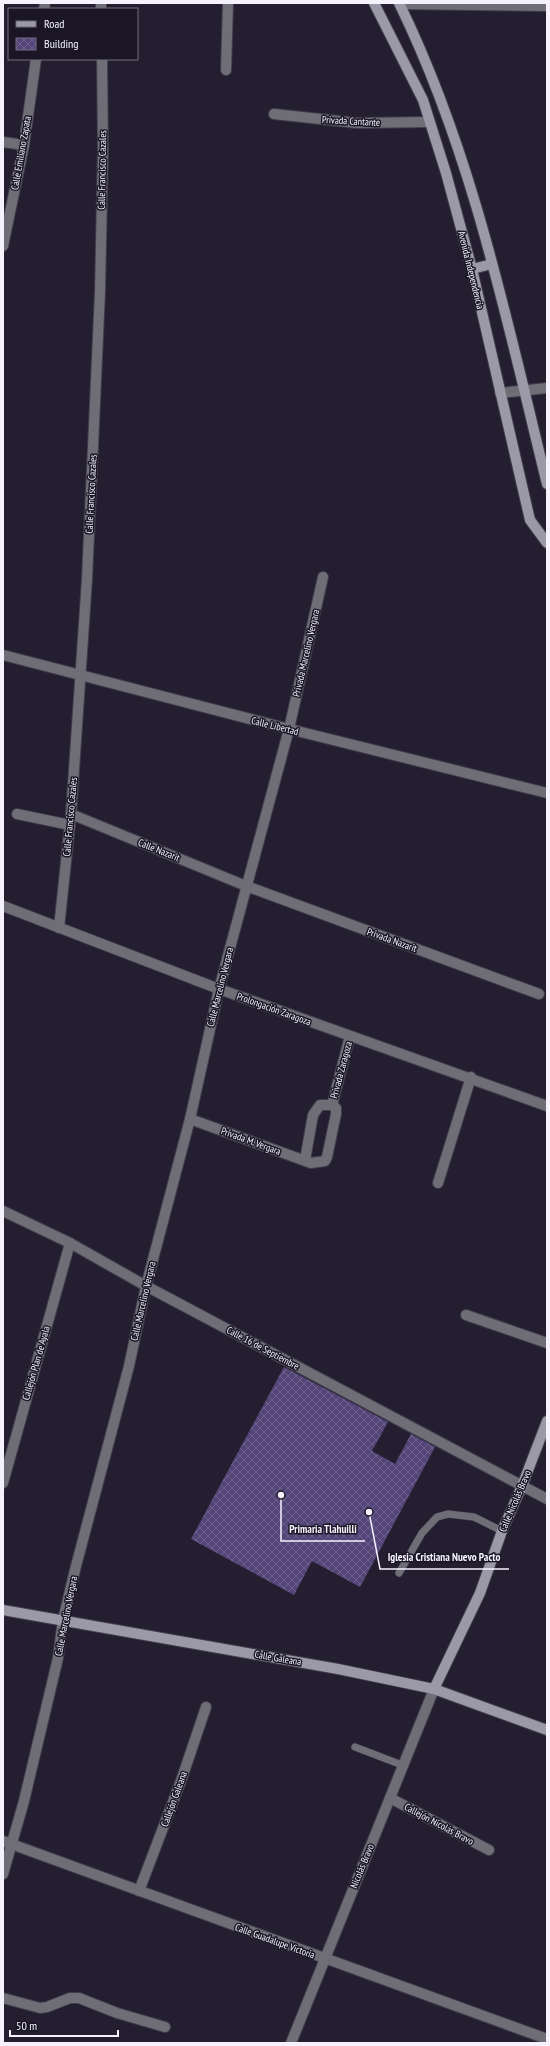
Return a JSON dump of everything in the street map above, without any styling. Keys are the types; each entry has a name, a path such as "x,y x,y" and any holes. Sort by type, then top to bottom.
{"main road":[{"name":"Avenida Independencia","path":"374,3 423,100 446,173 472,269 530,520 547,543"},
{"name":"Avenida Independencia","path":"399,4 439,96 466,177 492,264 547,484"},
{"path":"423,100 439,96"},
{"path":"472,269 492,264"},
{"name":"Calle Nicolás Bravo","path":"434,1689 480,1593 502,1532 522,1486 547,1421"},
{"name":"Calle Galeana","path":"3,1610 338,1669 434,1689 547,1730"}],"street":[{"path":"226,70 228,3"},
{"path":"399,4 547,6"},
{"name":"Calle Emiliano Zapata","path":"3,246 24,145 36,60"},
{"name":"Calle Francisco Cazales","path":"59,928 70,825 82,676 100,292 103,147 102,60"},
{"name":"Privada Cantante","path":"274,114 357,123 429,122"},
{"path":"3,142 24,145"},
{"path":"500,393 523,389 547,388"},
{"name":"Privada Marcelino Vergara","path":"288,729 323,577"},
{"name":"Calle Libertad","path":"3,655 288,729 547,793"},
{"name":"Calle Marcelino Vergara","path":"3,1874 7,1842 24,1800 58,1658 63,1620 129,1366 146,1286 190,1119 219,989 288,729"},
{"path":"17,814 70,825"},
{"name":"Calle Nazarit","path":"71,814 246,886"},
{"name":"Privada Nazarit","path":"246,886 539,994"},
{"name":"Prolongación Zaragoza","path":"3,906 219,989 471,1077 547,1106"},
{"name":"Privada Zaragoza","path":"308,1162 322,1163 327,1157 336,1114 336,1108 329,1104 350,1036"},
{"path":"438,1183 471,1077"},
{"path":"308,1162 313,1115 317,1108 329,1104"},
{"name":"Privada M. Vergara","path":"190,1119 308,1162"},
{"name":"Calle 16 de Septiembre","path":"3,1211 70,1243 146,1286 547,1499"},
{"name":"Callejón Plan de Ayala","path":"3,1482 70,1243"},
{"path":"466,1315 547,1343"},
{"name":"Nicolás Bravo","path":"291,2043 402,1765 434,1689"},
{"name":"Callejón Galeana","path":"139,1891 182,1778 206,1707"},
{"name":"Callejón Nicolás Bravo","path":"390,1798 489,1850"},
{"name":"Calle Guadalupe Victoria","path":"7,1842 547,2039"},
{"path":"3,1998 40,2008 47,2007 70,1998 79,1998 117,2013 164,2028"}],"lane":[{"path":"399,1573 422,1533 437,1516 454,1514 474,1517 502,1532"},
{"path":"355,1747 402,1765"}],"building":[{"path":"284,1367 388,1422 372,1451 395,1464 411,1434 435,1447 360,1587 312,1561 294,1595 191,1539"}],"place":[{"name":"Primaria Tlahuilli","path":"281,1495"},
{"name":"Iglesia Cristiana Nuevo Pacto","path":"369,1512"}]}
